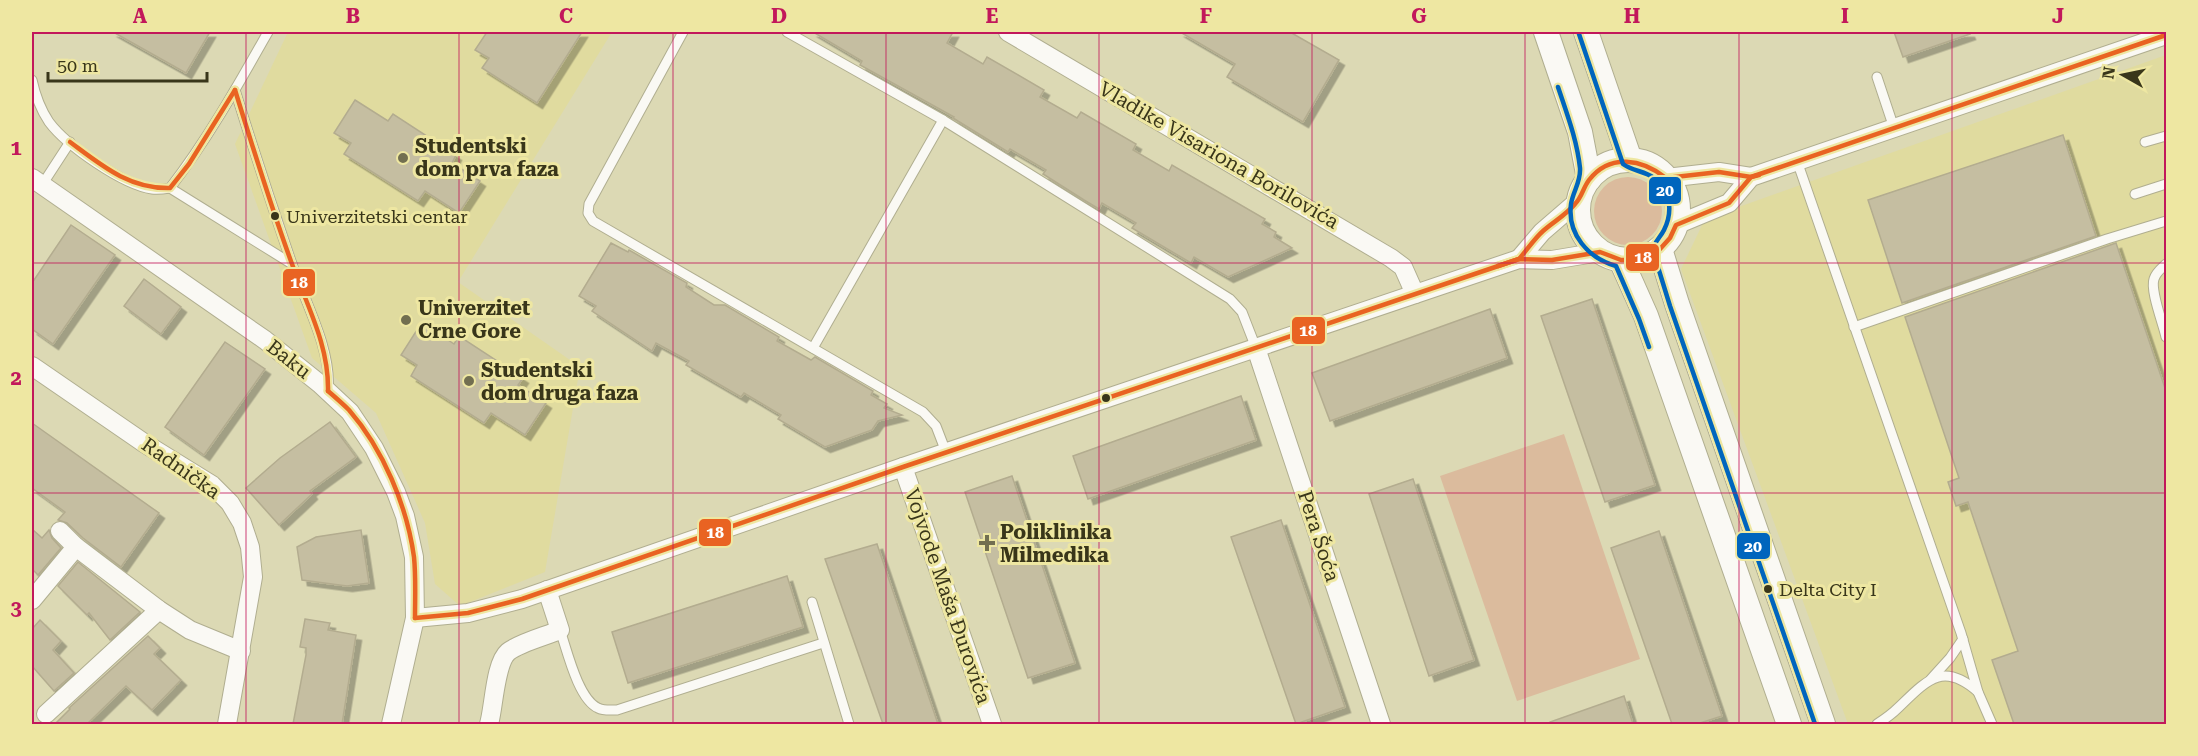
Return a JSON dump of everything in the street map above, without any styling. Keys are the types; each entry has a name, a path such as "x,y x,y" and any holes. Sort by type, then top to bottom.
{"main road":[{"path":"1546,32 1580,132 1584,190 1578,215 1582,230 1589,242 1611,256 1635,260 1660,249 1670,238 1676,225 1678,208 1675,192 1666,178 1650,166 1630,160 1615,162 1600,169 1584,190"},
{"path":"1586,32 1630,160"},
{"path":"1660,249 1677,304 1824,724"},
{"path":"1611,256 1646,316 1789,724"}],"street":[{"name":"Vladike Visariona Borilovića","path":"1008,32 1391,258 1403,267 1415,294"},
{"path":"1666,178 1719,171 1751,177 2166,35"},
{"path":"1676,225 1729,203 1751,177"},
{"name":"Baku","path":"37,182 265,340 328,391 350,412 374,448 405,516 414,557 415,618 391,724"},
{"path":"1519,259 1584,190"},
{"path":"415,618 448,616 491,608 547,590 903,466 1519,259 1552,260 1611,256"},
{"name":"Pera Šoća","path":"1256,348 1381,724"},
{"name":"Radnička","path":"32,366 144,443 212,485 230,503 242,523 248,539 253,577 227,724"},
{"name":"Vojvode Maša Đurovića","path":"903,466 992,724"},
{"path":"60,531 76,547 159,610 190,630 241,651"},
{"path":"32,600 76,547"},
{"path":"489,724 503,658 509,651 560,630 547,590"},
{"path":"46,714 159,610"}],"lane":[{"path":"170,188 189,164 268,32"},
{"path":"683,32 588,204 588,213 593,221 923,412 936,426 946,452"},
{"path":"787,32 943,120 1230,299 1242,312 1256,348"},
{"path":"1877,77 1894,128"},
{"path":"32,80 48,120 70,142 117,176 137,186 155,190 170,188 292,264"},
{"path":"235,90 292,264 325,354 330,375 328,391"},
{"path":"813,348 943,120"},
{"path":"2145,142 2166,136"},
{"name":"Baku","path":"37,182 70,142"},
{"path":"1797,161 1963,639 1978,692 1992,724"},
{"path":"2135,194 2166,184"},
{"path":"1854,327 2166,221"},
{"path":"2166,264 2158,271 2153,281 2166,337"},
{"path":"812,602 849,724"},
{"path":"560,630 582,693 590,703 606,711 617,710 823,643"},
{"path":"1931,679 1963,639"},
{"path":"1877,724 1897,709 1922,684 1931,679 1945,676 1956,677 1978,692"},
{"path":"1984,724 1986,710"}],"shaded area":[{"name":"Univerzitet Crne Gore","path":"288,32 612,32 458,282 580,367 545,572 460,606 435,584 425,523 376,413 312,358 235,144"},
{"path":"2166,55 2166,724 1848,724 1681,269 1705,219"},
{"path":"1628,177 1641,180 1652,187 1659,198 1662,211 1659,224 1652,235 1641,242 1628,245 1615,242 1604,235 1597,224 1594,211 1597,198 1604,187 1615,180"},
{"path":"1564,434 1640,659 1517,701 1440,476"}],"building":[{"path":"113,32 210,32 186,73"},
{"path":"487,32 582,32 537,103 482,68 489,58 475,50"},
{"path":"813,32 953,32 947,43 983,64 987,57 1044,90 1040,97 1077,118 1081,112 1136,144 1133,150 1169,171 1172,165 1265,219 1262,224 1276,232 1274,237 1292,248 1228,277 1194,257 1191,263 1132,228 1136,223 1102,203 1099,209 1043,174 1046,170 1010,149 1008,152 954,117 860,65 862,61"},
{"path":"1180,32 1290,32 1339,60 1303,122 1227,77 1235,64"},
{"path":"1894,32 1969,32 1970,34 1903,57"},
{"name":"Studentski dom prva faza","path":"355,100 388,121 393,114 456,155 452,163 480,181 459,213 425,191 418,201 344,154 351,143 334,133"},
{"path":"2063,135 2096,236 1902,303 1868,200"},
{"path":"71,225 115,255 53,344 32,329 32,283"},
{"path":"611,243 628,252 629,250 687,283 686,287 714,305 725,305 779,337 777,341 811,360 815,357 873,391 871,395 887,404 884,408 902,415 878,421 872,430 825,447 778,419 781,415 744,393 741,397 686,365 689,361 656,343 652,351 592,311 596,306 579,296"},
{"path":"2116,243 2166,391 2166,724 2014,724 1992,660 2018,651 1968,502 1956,506 1948,482 1959,478 1905,317"},
{"path":"144,279 181,307 161,334 124,306"},
{"path":"1592,299 1655,485 1605,502 1541,316"},
{"path":"1490,309 1507,358 1330,421 1312,373"},
{"name":"Studentski dom druga faza","path":"422,322 454,344 459,336 523,378 518,385 546,403 525,435 491,413 484,423 411,376 417,365 401,355"},
{"path":"225,342 265,369 204,455 165,427"},
{"path":"1241,396 1256,440 1088,499 1073,456"},
{"path":"330,422 356,457 310,491 312,494 279,525 246,488 280,458"},
{"path":"32,423 159,513 121,567 67,523 58,520 65,512 32,488"},
{"path":"1012,476 1075,663 1028,678 965,492"},
{"path":"1413,479 1474,660 1429,676 1369,494"},
{"path":"1281,520 1345,707 1296,724 1231,537"},
{"path":"32,529 42,538 49,530 52,538 61,548 38,575 32,569"},
{"path":"361,530 369,583 347,586 302,580 297,547 316,537"},
{"path":"1659,531 1722,716 1697,724 1672,724 1611,548"},
{"path":"877,544 938,724 883,724 825,559"},
{"path":"78,562 140,612 110,640 89,613 87,615 58,586"},
{"path":"787,576 803,627 628,683 612,632"},
{"path":"305,619 330,623 328,630 356,635 342,724 293,724 306,655 306,648 300,647"},
{"path":"40,620 61,641 53,650 74,673 54,691 32,666 32,629"},
{"path":"148,636 160,648 154,654 181,680 152,710 126,686 87,724 55,724 69,708"},
{"path":"1624,696 1633,724 1550,724 1550,722"}],"transit line":[{"name":"20","path":"1579,34 1623,164 1654,178 1667,195 1669,216 1653,251 1815,724"},
{"name":"18","path":"415,618 468,613 522,599 903,467 1519,259 1540,234 1571,208 1597,171 1616,162 1647,166 1666,178 1719,172 1751,177 2166,35"},
{"name":"20","path":"1558,87 1579,158 1579,178 1571,204 1572,225 1576,235 1588,251 1616,266 1649,347"},
{"name":"18","path":"235,90 277,221 321,342 328,391"},
{"name":"18","path":"70,142 104,167 129,180 155,187 170,188 189,164 235,90"},
{"name":"18","path":"1498,266 1519,259 1552,260 1600,252 1621,260 1635,260 1648,256 1660,249 1670,238 1676,225 1729,203 1751,177 1759,175"},
{"name":"18","path":"328,391 349,410 361,425 373,442 392,479 411,538 414,557 415,618"}],"place":[{"name":"Studentski dom prva faza","path":"403,158"},
{"name":"Univerzitetski centar","path":"275,216"},
{"name":"Univerzitet Crne Gore","path":"406,320"},
{"name":"Studentski dom druga faza","path":"469,381"},
{"name":"Poliklinika Milmedika","path":"987,543"},
{"name":"Delta City I","path":"1768,589"}]}
